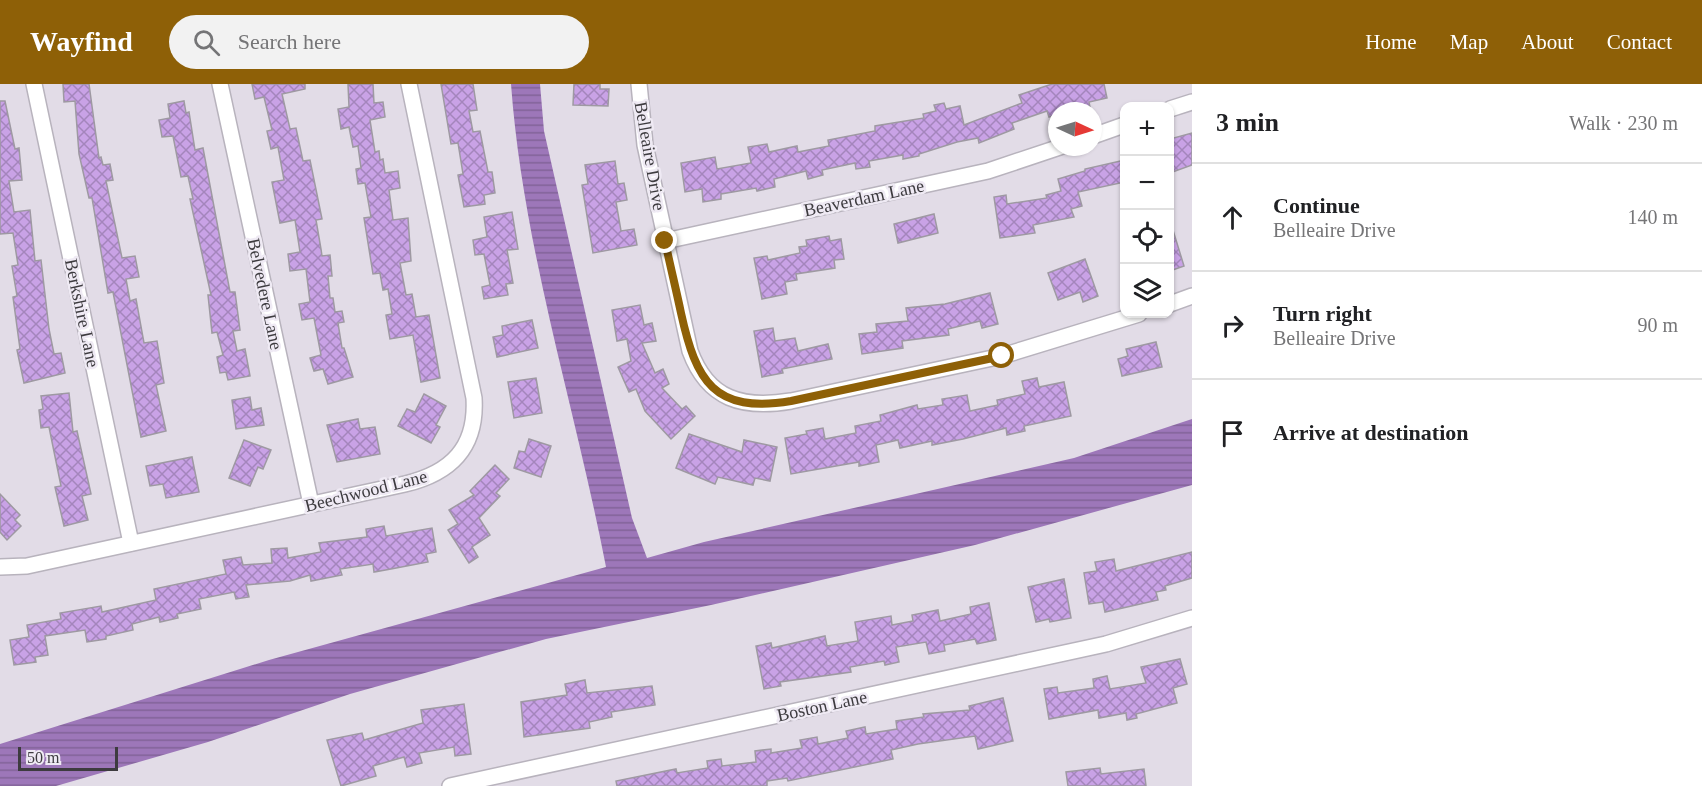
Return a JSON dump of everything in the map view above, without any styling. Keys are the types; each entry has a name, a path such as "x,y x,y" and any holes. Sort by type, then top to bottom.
{"street":[{"name":"Berkshire Lane","path":"33,84 131,543"},
{"name":"Belvedere Lane","path":"220,84 311,504"},
{"name":"Beechwood Lane","path":"0,567 27,566 416,481 436,474 457,457 468,440 474,423 474,398 409,84"},
{"name":"Belleaire Drive","path":"639,84 642,128 665,241 694,362 704,378 719,392 736,401 752,405 791,401 950,368 1055,342 1127,318"},
{"path":"1174,108 1192,102"},
{"path":"1102,133 1120,127"},
{"name":"Beaverdam Lane","path":"665,241 988,171 1048,151"},
{"path":"1174,303 1192,296"},
{"name":"Boston Lane","path":"450,786 1106,645 1192,618"}],"shaded area":[{"path":"511,84 540,84 544,131 632,518 647,558 704,542 1074,458 1192,419 1192,485 975,545 711,605 546,639 350,694 208,742 56,786 0,786 0,744 269,660 606,567 538,266 517,145"}],"building":[{"path":"63,84 89,84 99,158 101,157 103,165 110,164 113,180 106,181 122,258 135,256 139,277 126,279 130,301 136,299 144,343 157,341 164,383 156,385 166,431 141,437 113,292 108,293 92,198 89,198 79,154 75,101 64,102"},
{"path":"252,84 305,84 305,89 282,94 290,129 296,128 303,161 310,160 322,219 316,220 322,256 330,255 332,276 328,276 330,298 333,298 335,312 342,311 344,322 338,323 342,348 344,348 353,377 328,384 323,369 314,371 310,358 321,355 314,318 302,320 299,304 310,302 306,269 290,271 288,254 300,252 295,220 280,223 272,182 284,180 278,147 271,149 267,131 272,130 264,97 255,99"},
{"path":"348,84 373,84 374,103 383,102 385,117 370,120 375,152 379,151 380,160 383,159 385,173 398,171 400,188 389,190 393,220 408,218 411,261 400,263 406,295 412,294 416,317 429,315 440,378 421,382 413,335 390,339 386,315 392,314 388,289 383,290 380,273 373,274 364,218 371,217 365,183 358,184 356,169 361,168 358,146 353,147 349,127 341,129 338,109 349,107"},
{"path":"441,84 473,84 477,110 469,111 473,132 480,131 488,172 492,172 495,193 484,195 485,204 464,207 458,175 463,174 458,143 451,144"},
{"path":"574,84 600,84 600,89 609,89 608,106 573,105"},
{"path":"1052,84 1104,84 1107,98 1089,102 1048,102 1048,114 1047,111 1012,123 1014,129 979,143 978,138 957,142 919,154 919,156 903,159 903,155 869,161 870,167 856,169 855,163 822,170 823,175 808,179 806,171 774,179 775,187 721,194 721,199 703,202 702,189 685,192 681,163 715,157 717,169 751,163 748,147 767,144 769,152 797,146 798,152 829,146 828,140 875,131 875,126 924,118 923,114 936,111 934,105 944,103 946,109 960,106 964,125 1022,103 1019,95"},
{"path":"0,101 5,101 15,149 19,148 22,180 9,181 14,212 30,210 35,261 41,260 54,354 61,353 65,373 24,383 17,350 20,349 13,297 17,296 12,266 18,265 13,233 0,234"},
{"path":"184,101 186,113 189,112 195,150 203,148 230,292 235,292 240,330 233,331 237,351 245,349 250,376 228,380 226,372 220,373 217,357 223,355 217,332 212,333 208,295 211,295 190,199 193,199 188,176 181,177 173,136 162,137 159,120 170,118 168,104"},
{"path":"1192,133 1192,165 1174,172 1174,156 1174,138"},
{"path":"615,161 618,184 624,183 627,200 616,202 621,231 634,229 637,245 593,253 582,185 588,184 585,165"},
{"path":"1120,161 1120,183 1078,192 1082,206 1071,209 1074,217 1033,225 1035,233 1000,238 994,197 1006,195 1007,204 1047,198 1046,195 1061,191 1058,179 1085,171 1085,169"},
{"path":"512,212 518,249 507,250 513,283 506,284 508,295 484,299 482,287 490,285 484,254 475,255 473,240 487,237 484,217"},
{"path":"934,214 938,233 898,243 894,224"},
{"path":"1174,234 1184,266 1174,270"},
{"path":"829,236 830,241 841,239 844,259 834,260 835,268 796,274 797,280 785,282 787,294 762,299 754,258 767,256 768,260 800,253 799,247 807,246 806,240"},
{"path":"1085,259 1098,296 1083,302 1080,292 1058,300 1048,273"},
{"path":"990,293 998,324 982,328 980,321 948,329 949,335 902,341 903,348 862,354 859,334 877,332 876,324 908,321 906,308 945,304"},
{"path":"640,305 644,325 652,323 656,341 642,343 655,373 663,369 669,384 662,388 682,409 686,406 695,416 671,439 645,411 636,389 629,392 618,367 631,361 627,339 617,341 612,310"},
{"path":"532,320 538,348 497,357 493,337 503,335 502,326"},
{"path":"773,328 775,341 795,338 798,351 828,344 832,359 782,369 783,373 762,377 754,331"},
{"path":"1156,342 1162,367 1122,376 1118,359 1128,356 1126,349"},
{"path":"536,378 542,413 514,418 508,382"},
{"path":"1037,378 1039,387 1064,382 1071,416 1024,426 1025,431 1007,435 1006,428 932,445 932,441 900,448 898,440 876,445 879,462 859,466 859,462 791,474 785,438 823,428 825,439 856,433 855,426 881,421 880,415 917,405 918,409 943,405 942,399 967,395 970,411 998,405 997,400 1025,394 1022,381"},
{"path":"69,393 73,432 77,431 91,494 82,496 88,520 64,526 55,487 61,486 49,427 41,428 39,410 43,409 41,396"},
{"path":"424,394 446,406 436,425 440,427 431,443 398,426 407,409 415,412"},
{"path":"250,397 252,410 261,408 264,425 236,429 232,400"},
{"path":"358,419 360,429 375,427 380,454 337,462 327,425"},
{"path":"689,434 742,452 744,440 777,447 770,481 755,478 753,485 718,477 715,484 676,468"},
{"path":"529,439 551,446 541,477 514,468 519,451 525,452"},
{"path":"244,440 271,450 263,469 258,467 250,486 229,478"},
{"path":"192,457 199,492 166,498 163,484 150,486 146,466"},
{"path":"495,465 509,479 496,493 500,496 479,518 490,535 472,547 478,557 469,563 448,530 458,524 449,510 474,495 470,491"},
{"path":"0,494 20,515 15,520 21,526 7,540 0,532"},
{"path":"384,526 386,536 432,528 436,552 426,554 428,562 374,572 373,564 340,569 342,575 311,581 310,575 290,581 246,585 249,597 236,599 234,592 199,599 201,609 177,614 178,618 160,622 159,617 132,624 133,630 106,636 106,639 87,642 85,630 45,636 48,655 35,657 36,662 14,665 10,640 29,637 27,625 61,619 60,613 101,606 102,612 156,600 154,589 226,574 223,560 241,557 243,565 272,563 271,549 287,548 288,558 321,552 319,543 367,537 366,529"},
{"path":"1192,552 1192,578 1165,586 1166,590 1156,592 1158,600 1105,612 1103,602 1089,604 1084,573 1097,571 1095,562 1114,559 1116,571"},
{"path":"1064,579 1071,618 1036,622 1028,587"},
{"path":"989,603 996,640 977,644 975,639 944,645 945,651 929,654 926,642 896,647 899,662 885,665 884,661 850,667 851,672 780,682 781,686 764,689 756,646 771,643 772,648 825,636 827,646 858,641 855,622 891,616 892,625 913,621 912,615 938,610 940,621 971,614 970,607"},
{"path":"1180,659 1187,684 1173,688 1177,703 1136,714 1137,718 1127,720 1126,713 1099,718 1098,710 1049,719 1044,689 1057,687 1058,693 1094,688 1093,679 1107,676 1110,689 1146,683 1141,667"},
{"path":"585,680 587,693 652,686 655,705 611,712 612,717 589,722 590,728 524,737 521,702 567,695 565,684"},
{"path":"1003,698 1013,741 978,749 975,736 918,744 891,750 893,759 788,781 787,778 767,781 767,786 617,786 616,781 676,769 677,773 708,768 707,761 721,759 722,766 756,762 755,751 771,749 771,753 802,748 800,740 817,737 818,744 848,738 846,731 865,727 866,734 897,729 896,721 924,717 923,714 970,710 969,706"},
{"path":"464,704 471,754 455,756 454,747 419,753 422,763 407,767 404,757 373,766 376,776 341,786 327,740 362,733 364,740 423,723 421,710"},
{"path":"1100,768 1101,774 1144,769 1146,786 1068,786 1066,772"}],"route":[{"path":"665,241 694,362 711,386 736,401 752,405 771,405 1002,356"}]}
